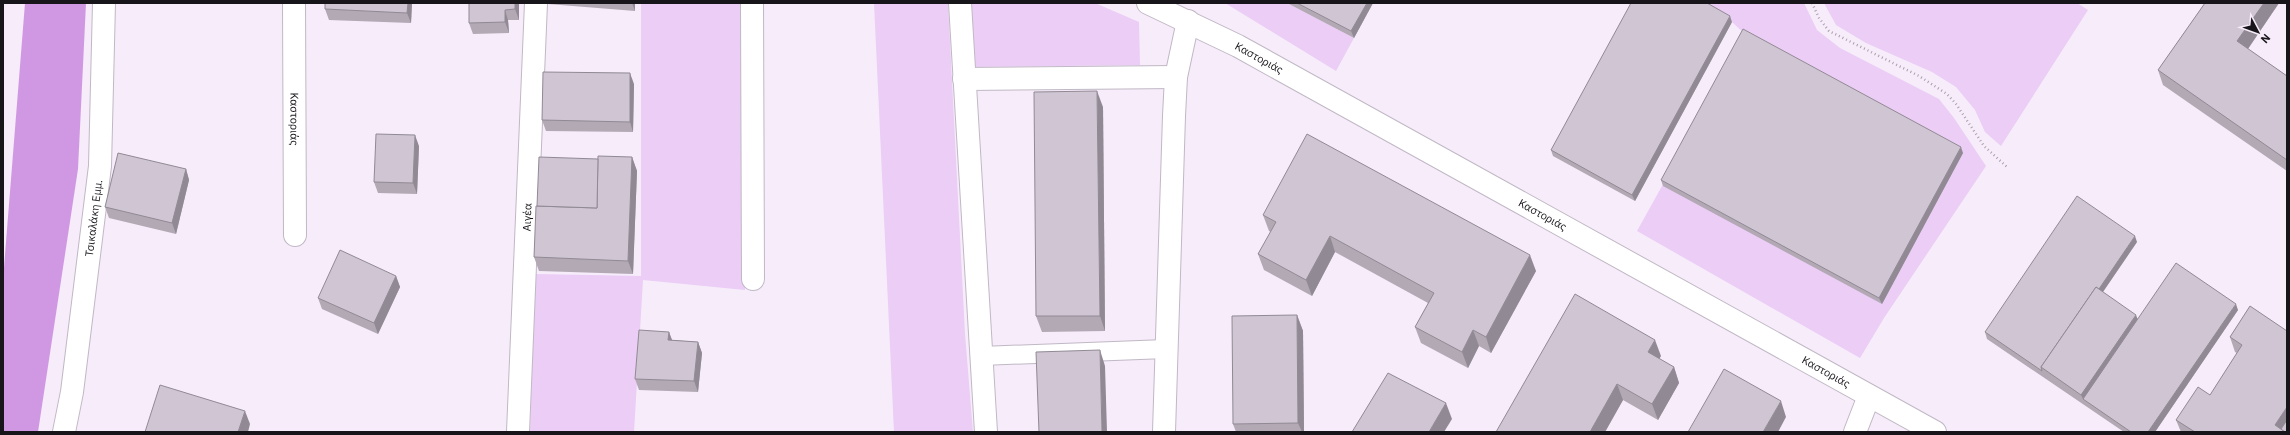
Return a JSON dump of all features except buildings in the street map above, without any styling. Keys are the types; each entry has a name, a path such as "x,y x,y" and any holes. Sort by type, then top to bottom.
{"street":[{"name":"Τσικαλάκη Εμμ.","path":"64,432 72,392 100,166 104,3"},
{"name":"Καστοριάς","path":"294,3 295,235"},
{"name":"Αιγέα","path":"518,432 536,3"},
{"path":"752,3 753,279"},
{"path":"960,3 986,432"},
{"name":"Καστοριάς","path":"1148,3 1238,46 1935,432"},
{"path":"1164,432 1176,77 1188,21"},
{"path":"964,79 1176,77"},
{"path":"1855,432 1869,396"}],"lane":[{"path":"981,356 1166,349"}],"path":[{"path":"1812,3 1819,18 1829,31 1919,76 1947,94 1956,104 1984,146 2007,167"}],"shaded area":[{"path":"25,3 86,3 78,169 38,432 3,432 3,280"},
{"path":"641,3 741,3 745,290 643,280 634,432 530,432 535,274 641,276"},
{"path":"874,3 948,3 965,334 973,432 894,432"},
{"path":"971,3 1095,3 1139,22 1140,65 971,67"},
{"path":"1225,3 1287,3 1354,38 1336,71"},
{"path":"1698,3 1804,3 1817,30 1840,48 1939,99 1954,118 1986,166 1884,318 1860,358 1637,231 1746,35 1732,22"},
{"path":"1824,3 2077,3 2088,10 2001,146 1985,132 1975,110 1956,87 1932,72 1866,43 1836,25"}]}
